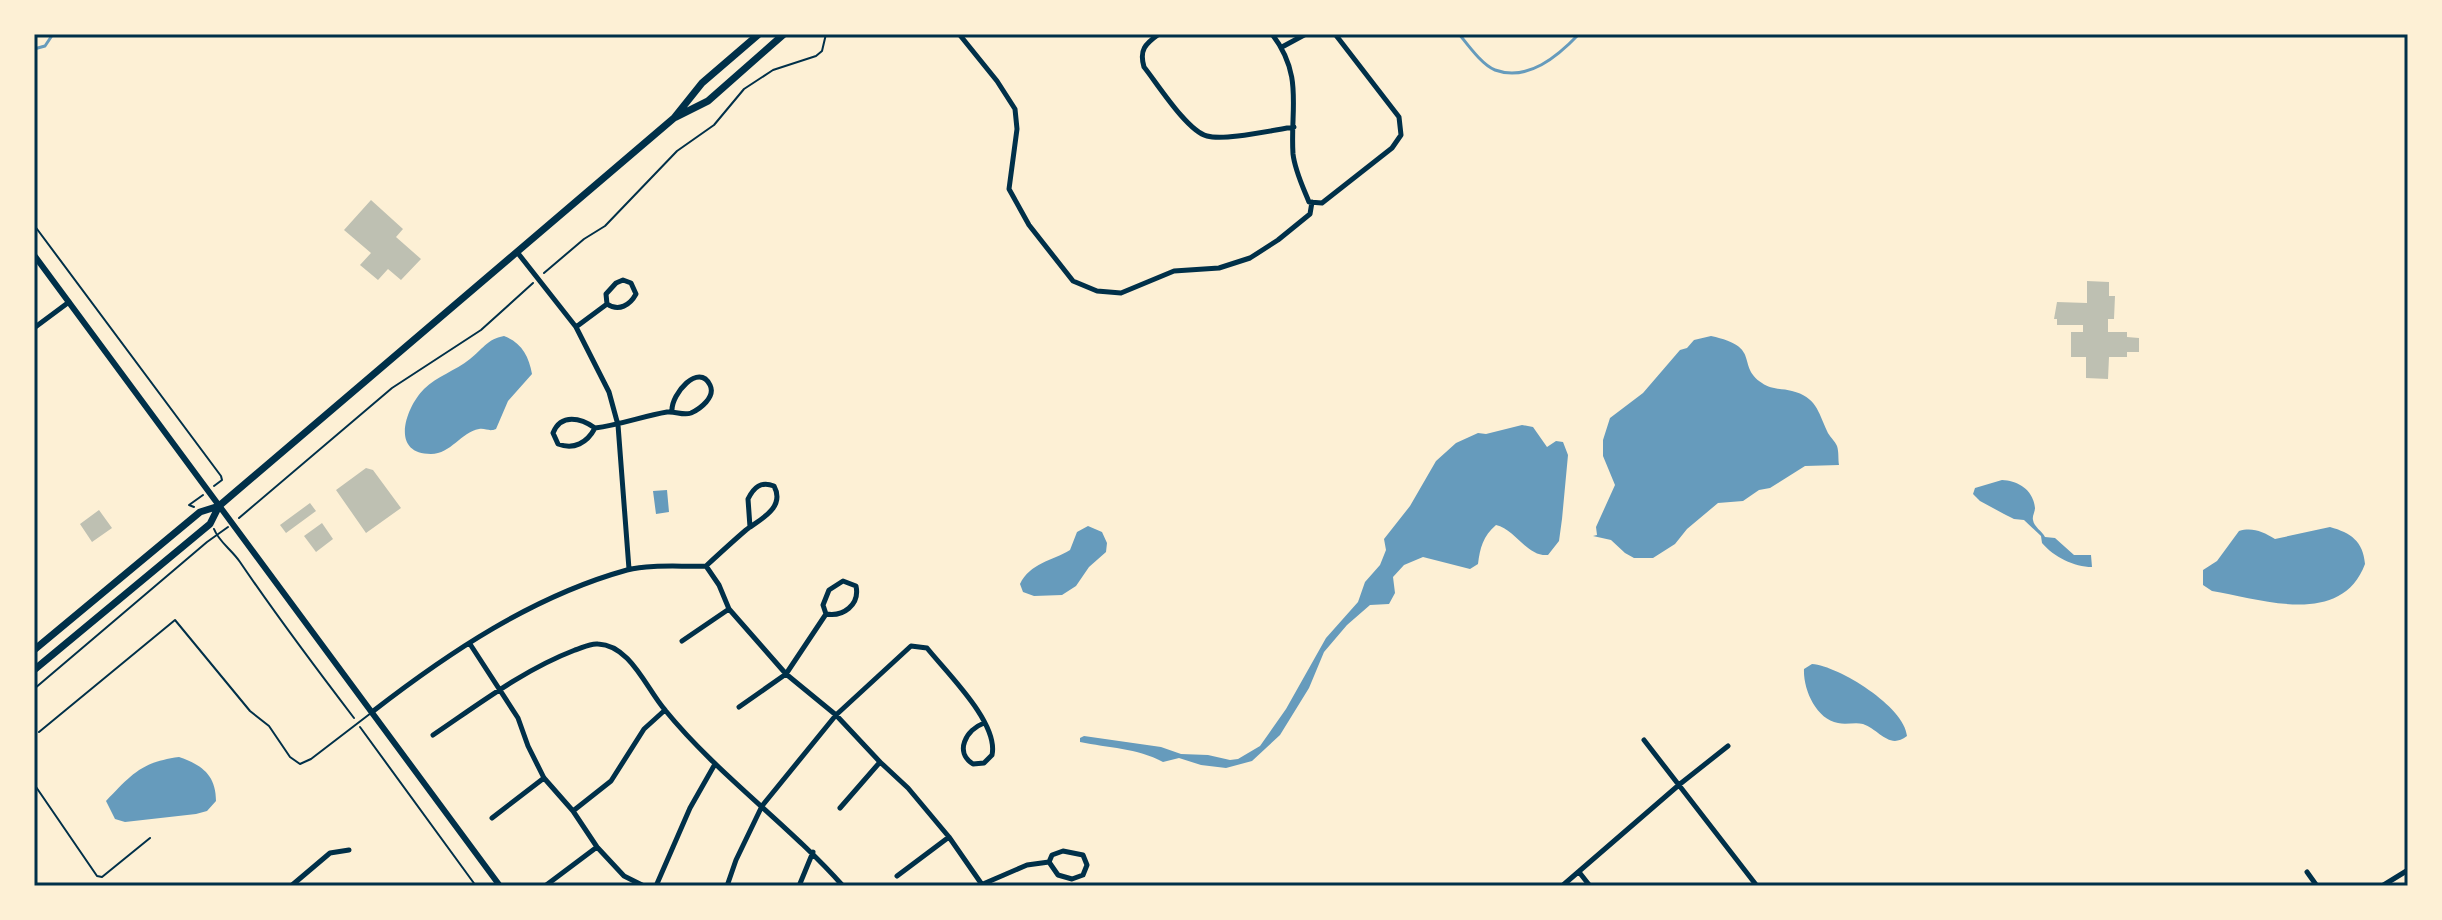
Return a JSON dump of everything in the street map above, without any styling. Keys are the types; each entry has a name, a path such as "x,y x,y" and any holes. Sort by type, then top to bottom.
{"main road":[{"path":"34,650 200,512 219,506 674,118 702,83 759,34"},
{"path":"674,118 708,101 784,34"},
{"path":"34,670 210,524 219,506"}],"street":[{"path":"959,34 1015,109 1017,129 1009,189 1024,218 1073,281 1097,291 1121,293 1174,271 1219,268 1250,258 1310,214 1311,202 1293,157 1296,88 1282,47 1272,34"},
{"path":"1159,34 1145,44 1141,56 1144,67 1192,127 1205,136 1221,137 1294,127"},
{"path":"1282,47 1306,34"},
{"path":"1311,202 1322,203 1392,148 1401,135 1399,117 1335,34"},
{"path":"517,252 576,327 609,392 618,425 629,569"},
{"path":"34,255 500,886"},
{"path":"628,280 635,288 633,300 622,307 607,304 606,294 616,283 628,280"},
{"path":"34,328 69,302"},
{"path":"576,327 607,304"},
{"path":"595,428 586,441 573,446 558,444 553,433 562,422 576,418 595,428 672,411 687,415 698,410 712,392 710,385 705,379 697,378 686,382 672,400 672,411"},
{"path":"372,712 470,644 539,603 629,569 706,566 750,527 760,522 774,505 778,491 774,486 767,483 759,485 748,499 750,527"},
{"path":"706,566 719,585 729,609 786,674 836,715 908,788 949,837 983,885 1027,865 1049,862"},
{"path":"843,581 856,586 856,600 848,610 839,615 826,614 823,605 829,590 843,581"},
{"path":"682,641 729,609"},
{"path":"739,707 786,674 826,614"},
{"path":"433,735 500,689 550,660 594,643 610,645 623,654 665,710 715,764 813,852 843,886"},
{"path":"470,644 518,718 544,778 573,811 597,847 624,876 644,886"},
{"path":"727,886 762,806 836,715 911,646 927,648 981,716 993,737 994,752 984,763 973,764 966,759 963,747 970,731 984,723"},
{"path":"573,811 611,781 644,729 665,710"},
{"path":"1644,740 1757,886"},
{"path":"1562,886 1728,746"},
{"path":"840,808 880,762"},
{"path":"656,886 690,808 715,764"},
{"path":"492,818 544,778"},
{"path":"897,876 949,837"},
{"path":"545,886 597,847"},
{"path":"291,886 330,853 349,850"},
{"path":"1063,851 1083,855 1087,865 1083,875 1072,879 1058,875 1049,862 1052,855 1063,851"},
{"path":"799,886 813,852"},
{"path":"2382,886 2408,870"},
{"path":"1579,872 1590,886"},
{"path":"2307,872 2317,886"}],"lane":[{"path":"39,732 175,620 250,711 269,726 290,757 300,764 372,712"},
{"path":"34,784 97,876 102,877 150,838"}],"path":[{"path":"34,225 221,476"},
{"path":"34,689 216,537 235,555 258,591 476,886"}],"water":[{"path":"504,336 523,350 532,374 508,401 496,429 473,431 438,453 418,452 410,446 405,428 417,397 489,342"},
{"path":"1711,336 1737,345 1743,351 1750,370 1762,383 1800,394 1811,401 1837,446 1839,465 1805,466 1743,501 1718,503 1687,529 1675,544 1653,558 1634,558 1611,540 1593,536 1597,535 1596,527 1615,485 1603,456 1603,440 1610,418 1643,393 1680,350 1687,348 1694,340"},
{"path":"1522,425 1533,427 1547,447 1556,441 1563,442 1568,455 1559,541 1548,555 1534,552 1496,525 1483,543 1478,564 1470,569 1423,557 1404,565 1393,577 1395,593 1389,604 1370,605 1347,625 1324,652 1309,688 1280,735 1252,761 1226,768 1179,758 1163,762 1133,751 1080,742 1084,736 1230,760 1238,759 1260,746 1286,709 1326,638 1358,602 1365,582 1380,565 1386,550 1384,539 1410,506 1436,461 1456,443 1478,433 1486,434"},
{"path":"2002,480 2019,484 2028,491 2034,501 2034,522 2045,537 2055,538 2074,555 2091,555 2092,567 2058,557 2024,520 2004,514 1973,494 1975,488"},
{"path":"667,490 669,512 656,514 653,491"},
{"path":"1088,526 1102,532 1107,543 1106,552 1089,567 1076,586 1062,595 1034,596 1023,592 1020,584 1024,577 1042,563 1070,550 1077,532"},
{"path":"2330,527 2355,539 2362,549 2365,564 2354,584 2338,596 2319,603 2276,603 2212,591 2203,585 2203,570 2217,561 2239,531 2258,531 2275,539"},
{"path":"1812,664 1838,672 1869,690 1895,713 1907,736 1901,740 1890,740 1863,724 1838,723 1823,716 1812,702 1806,685 1804,669"},
{"path":"179,757 201,768 210,778 216,801 207,811 125,822 115,819 106,801 123,784 146,766"}],"building":[{"path":"371,200 403,229 396,237 421,259 401,280 388,269 378,280 360,265 371,253 344,230"},
{"path":"2087,281 2109,282 2109,296 2115,296 2114,319 2108,319 2108,332 2127,332 2127,337 2139,338 2139,352 2127,352 2127,357 2109,357 2108,379 2086,378 2086,357 2071,357 2071,332 2083,332 2083,325 2057,325 2057,319 2054,319 2057,302 2087,303"},
{"path":"366,468 373,470 401,508 366,533 336,490"},
{"path":"310,503 316,511 286,533 280,525"},
{"path":"99,510 112,528 92,542 80,524"},
{"path":"322,523 333,539 316,552 304,536"}],"waterway":[{"path":"34,49 45,46 53,34"},
{"path":"1459,34 1485,64 1507,73 1519,73 1542,65 1579,34"}]}
